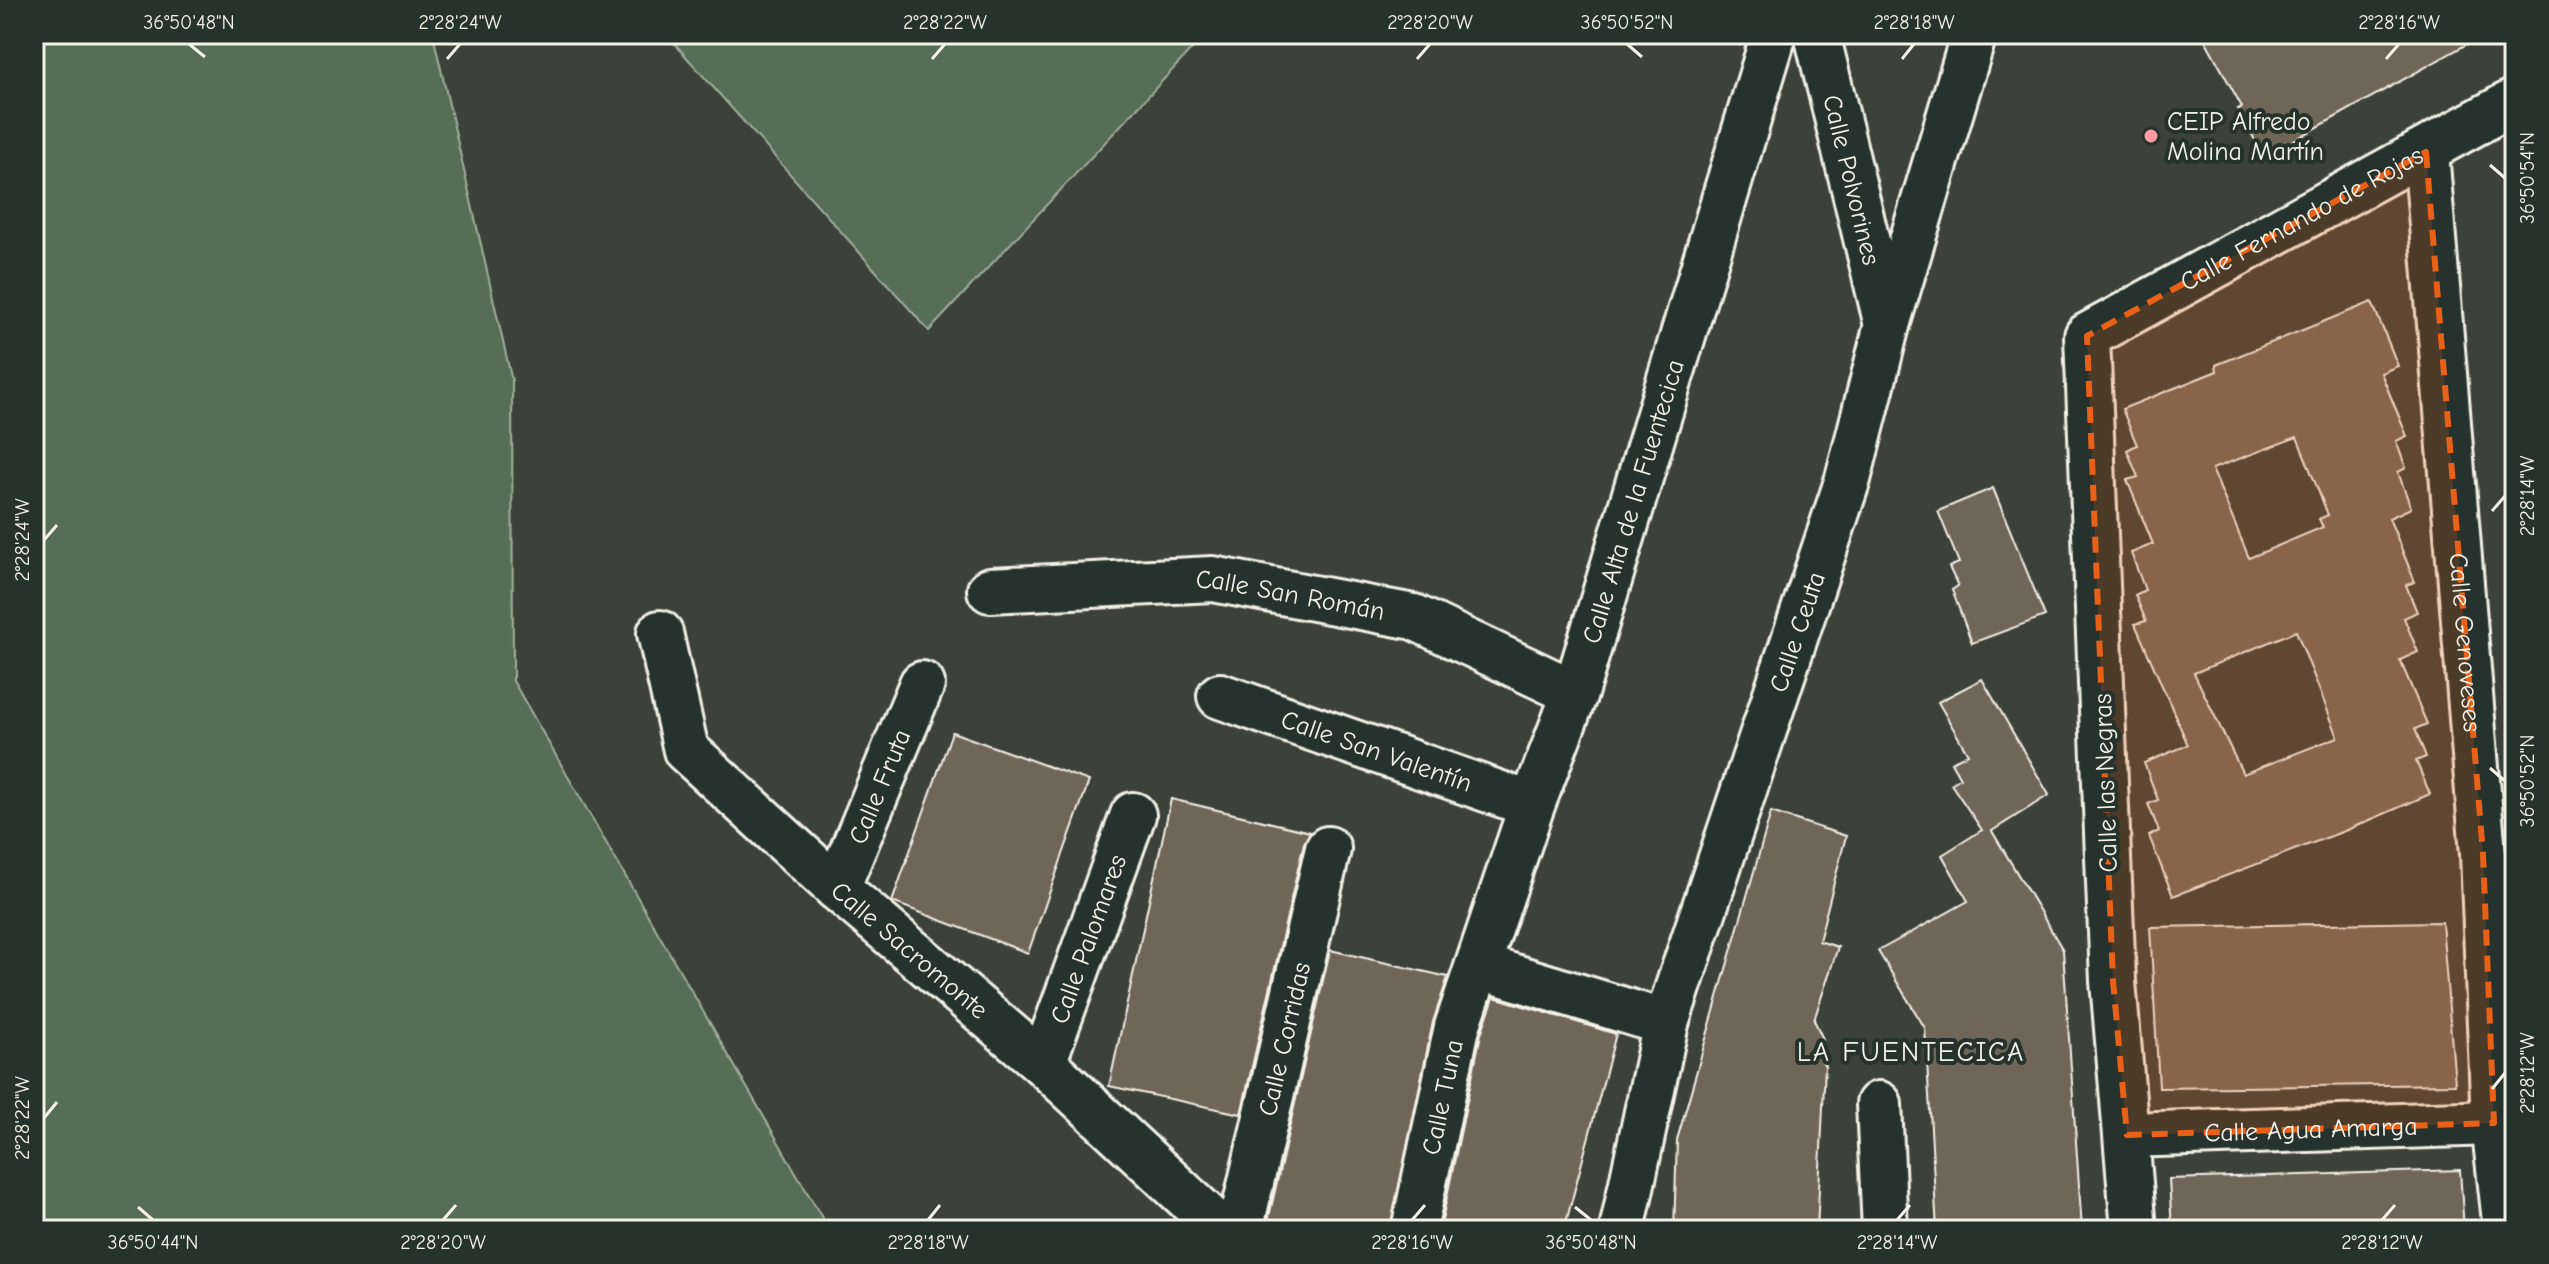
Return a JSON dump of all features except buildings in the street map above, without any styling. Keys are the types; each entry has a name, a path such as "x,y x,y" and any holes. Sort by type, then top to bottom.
{"street":[{"name":"Calle Alta de la Fuentecica","path":"1478,966 1532,805 1575,693 1774,34"},
{"name":"Calle Polvorines","path":"1817,34 1887,325"},
{"name":"Calle Ceuta","path":"1622,1230 1666,1023 1848,479 1887,325 1974,34"},
{"name":"Calle Fernando de Rojas","path":"2087,336 2515,101"},
{"name":"Calle Genoveses","path":"2426,152 2483,854 2494,1123 2506,1230"},
{"name":"Calle las Negras","path":"2087,336 2113,981 2134,1230"},
{"name":"Calle San Román","path":"990,590 1213,579 1414,617 1575,693"},
{"name":"Calle Sacromonte","path":"660,633 686,750 837,888 1043,1063 1222,1230"},
{"name":"Calle Fruta","path":"837,888 922,684"},
{"name":"Calle San Valentín","path":"1220,696 1532,805"},
{"name":"Calle Palomares","path":"1043,1063 1133,815"},
{"name":"Calle Corridas","path":"1240,1230 1328,849"},
{"path":"1478,966 1666,1023"},
{"name":"Calle Tuna","path":"1414,1230 1457,1027 1478,966"},
{"path":"1879,1104 1885,1230"},
{"name":"Calle Agua Amarga","path":"2127,1135 2494,1123"}],"highlighted area":[{"path":"2426,152 2483,854 2494,1123 2127,1135 2113,981 2087,336"}],"green space":[{"path":"34,34 433,34 512,381 513,681 829,1230 34,1230"},
{"path":"666,34 1206,34 929,331"}],"place":[{"name":"CEIP Alfredo Molina Martín","path":"2151,136"}],"district":[{"name":"LA FUENTECICA","path":"1911,1051"}]}
